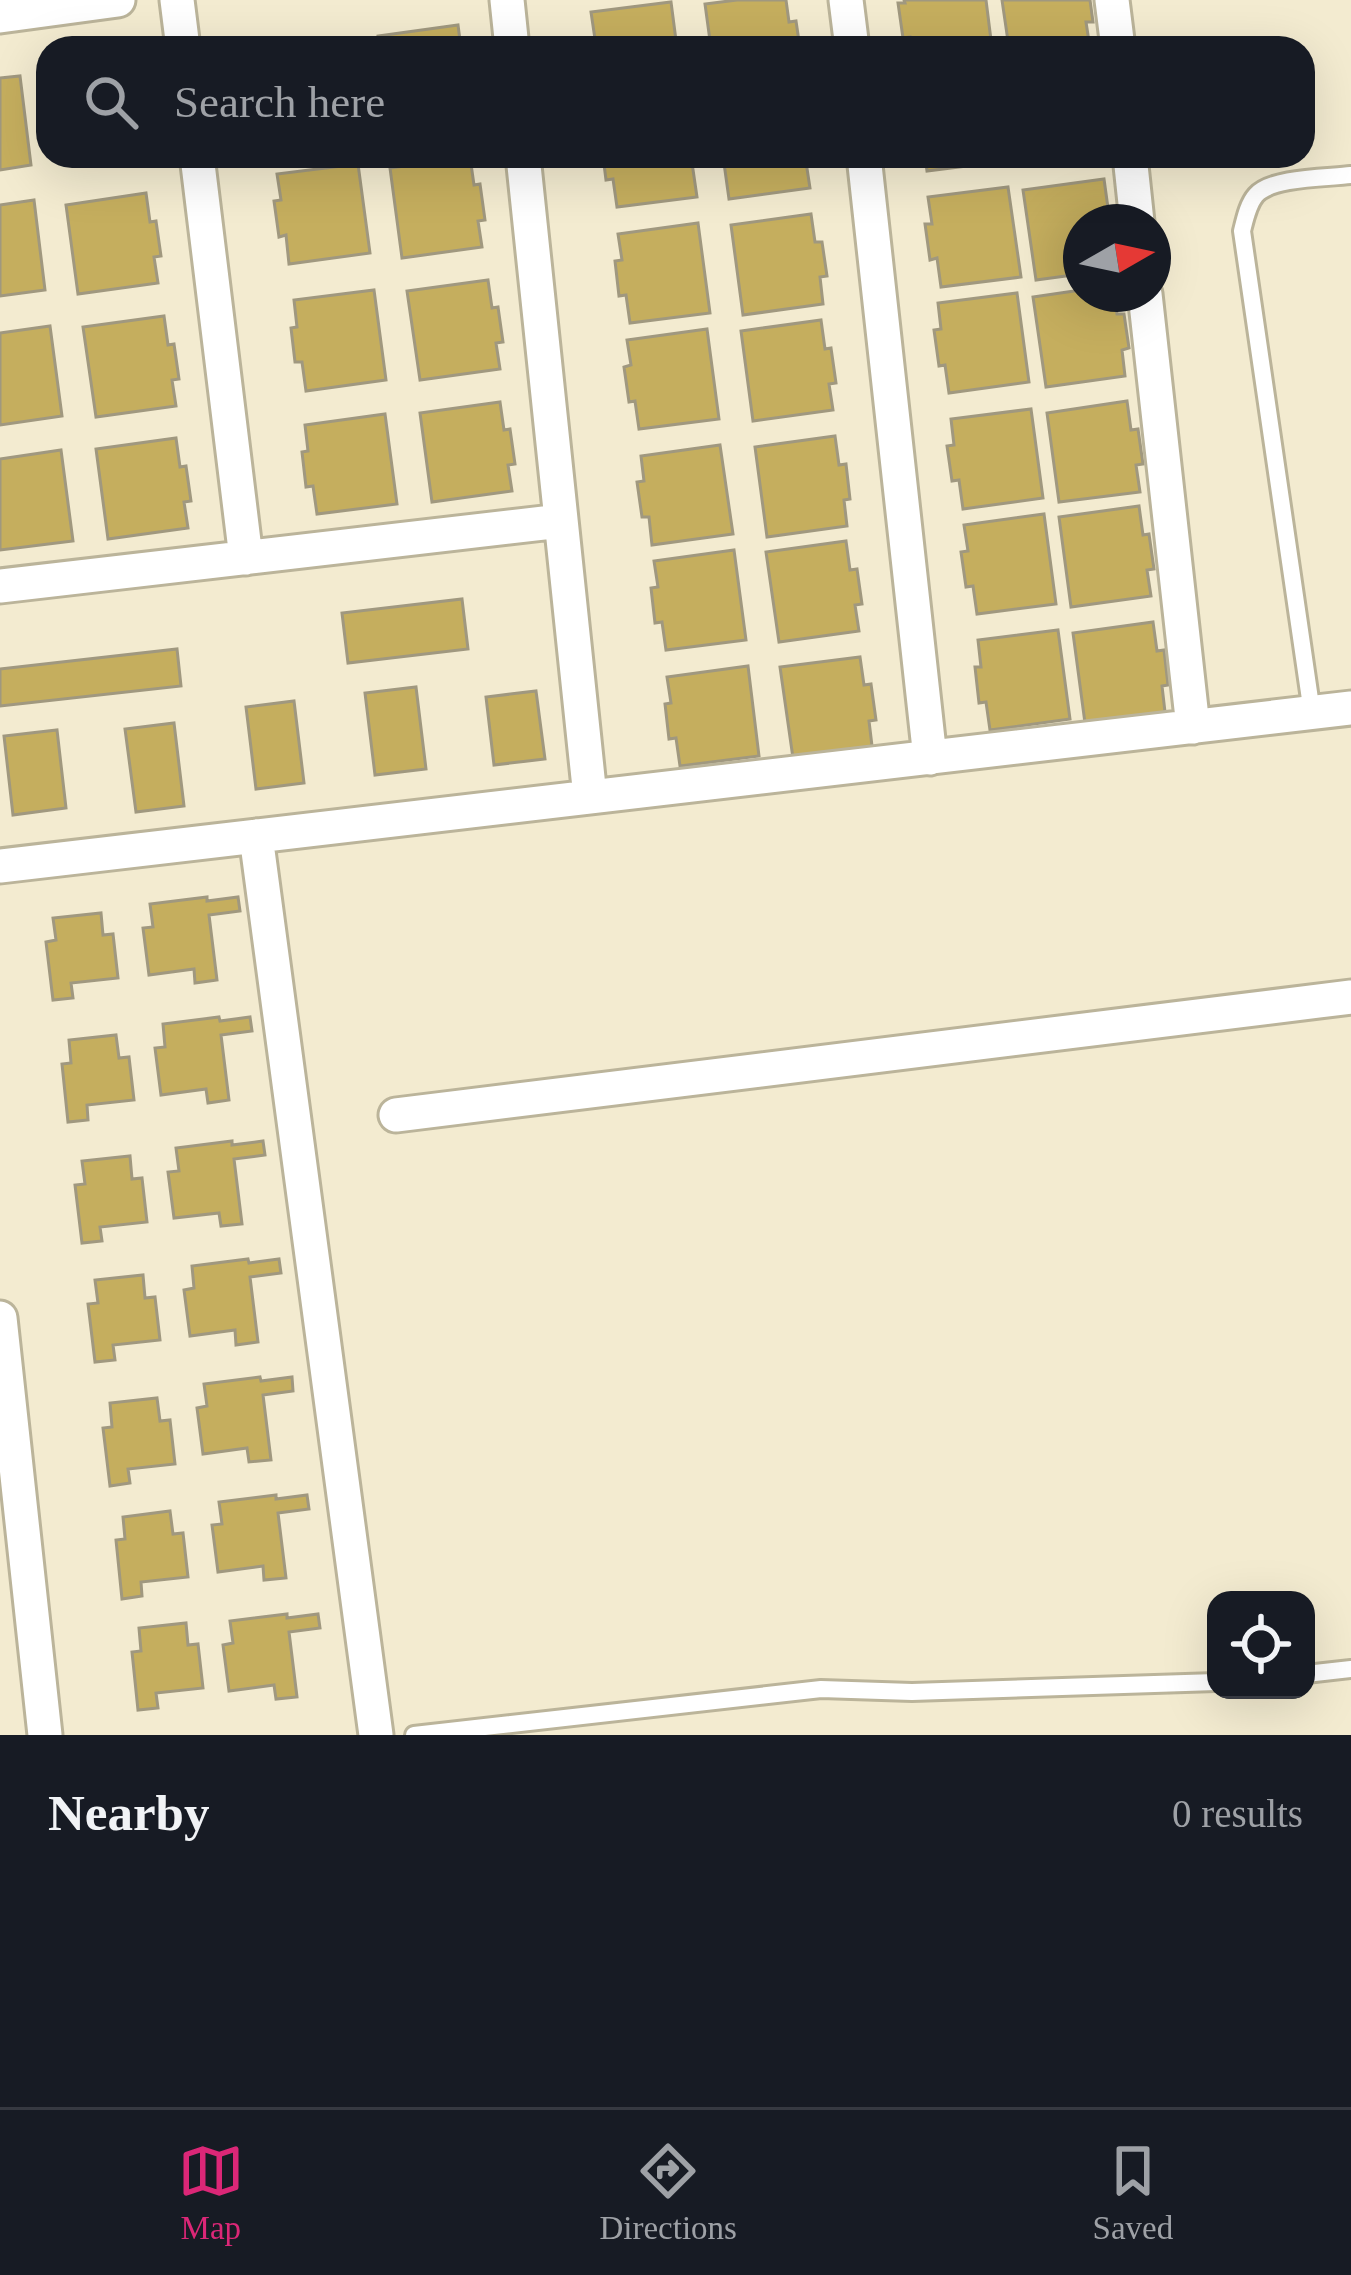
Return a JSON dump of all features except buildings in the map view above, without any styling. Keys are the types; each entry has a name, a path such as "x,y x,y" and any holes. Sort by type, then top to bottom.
{"street":[{"path":"0,16 118,0"},
{"path":"178,0 182,36"},
{"path":"507,0 511,36"},
{"path":"847,0 851,36"},
{"path":"1112,0 1116,36"},
{"path":"197,168 246,558"},
{"path":"524,168 590,797"},
{"path":"865,168 929,758"},
{"path":"1131,168 1135,204"},
{"path":"1147,312 1193,727"},
{"path":"0,586 561,521"},
{"path":"0,866 1351,708"},
{"path":"256,836 376,1735"},
{"path":"396,1115 1351,997"},
{"path":"0,1318 6,1434 45,1735"}],"lane":[{"path":"1312,713 1242,231 1257,193 1270,184 1351,175"},
{"path":"1315,1672 1351,1669"},
{"path":"414,1735 821,1688 912,1692 1207,1682"}]}
